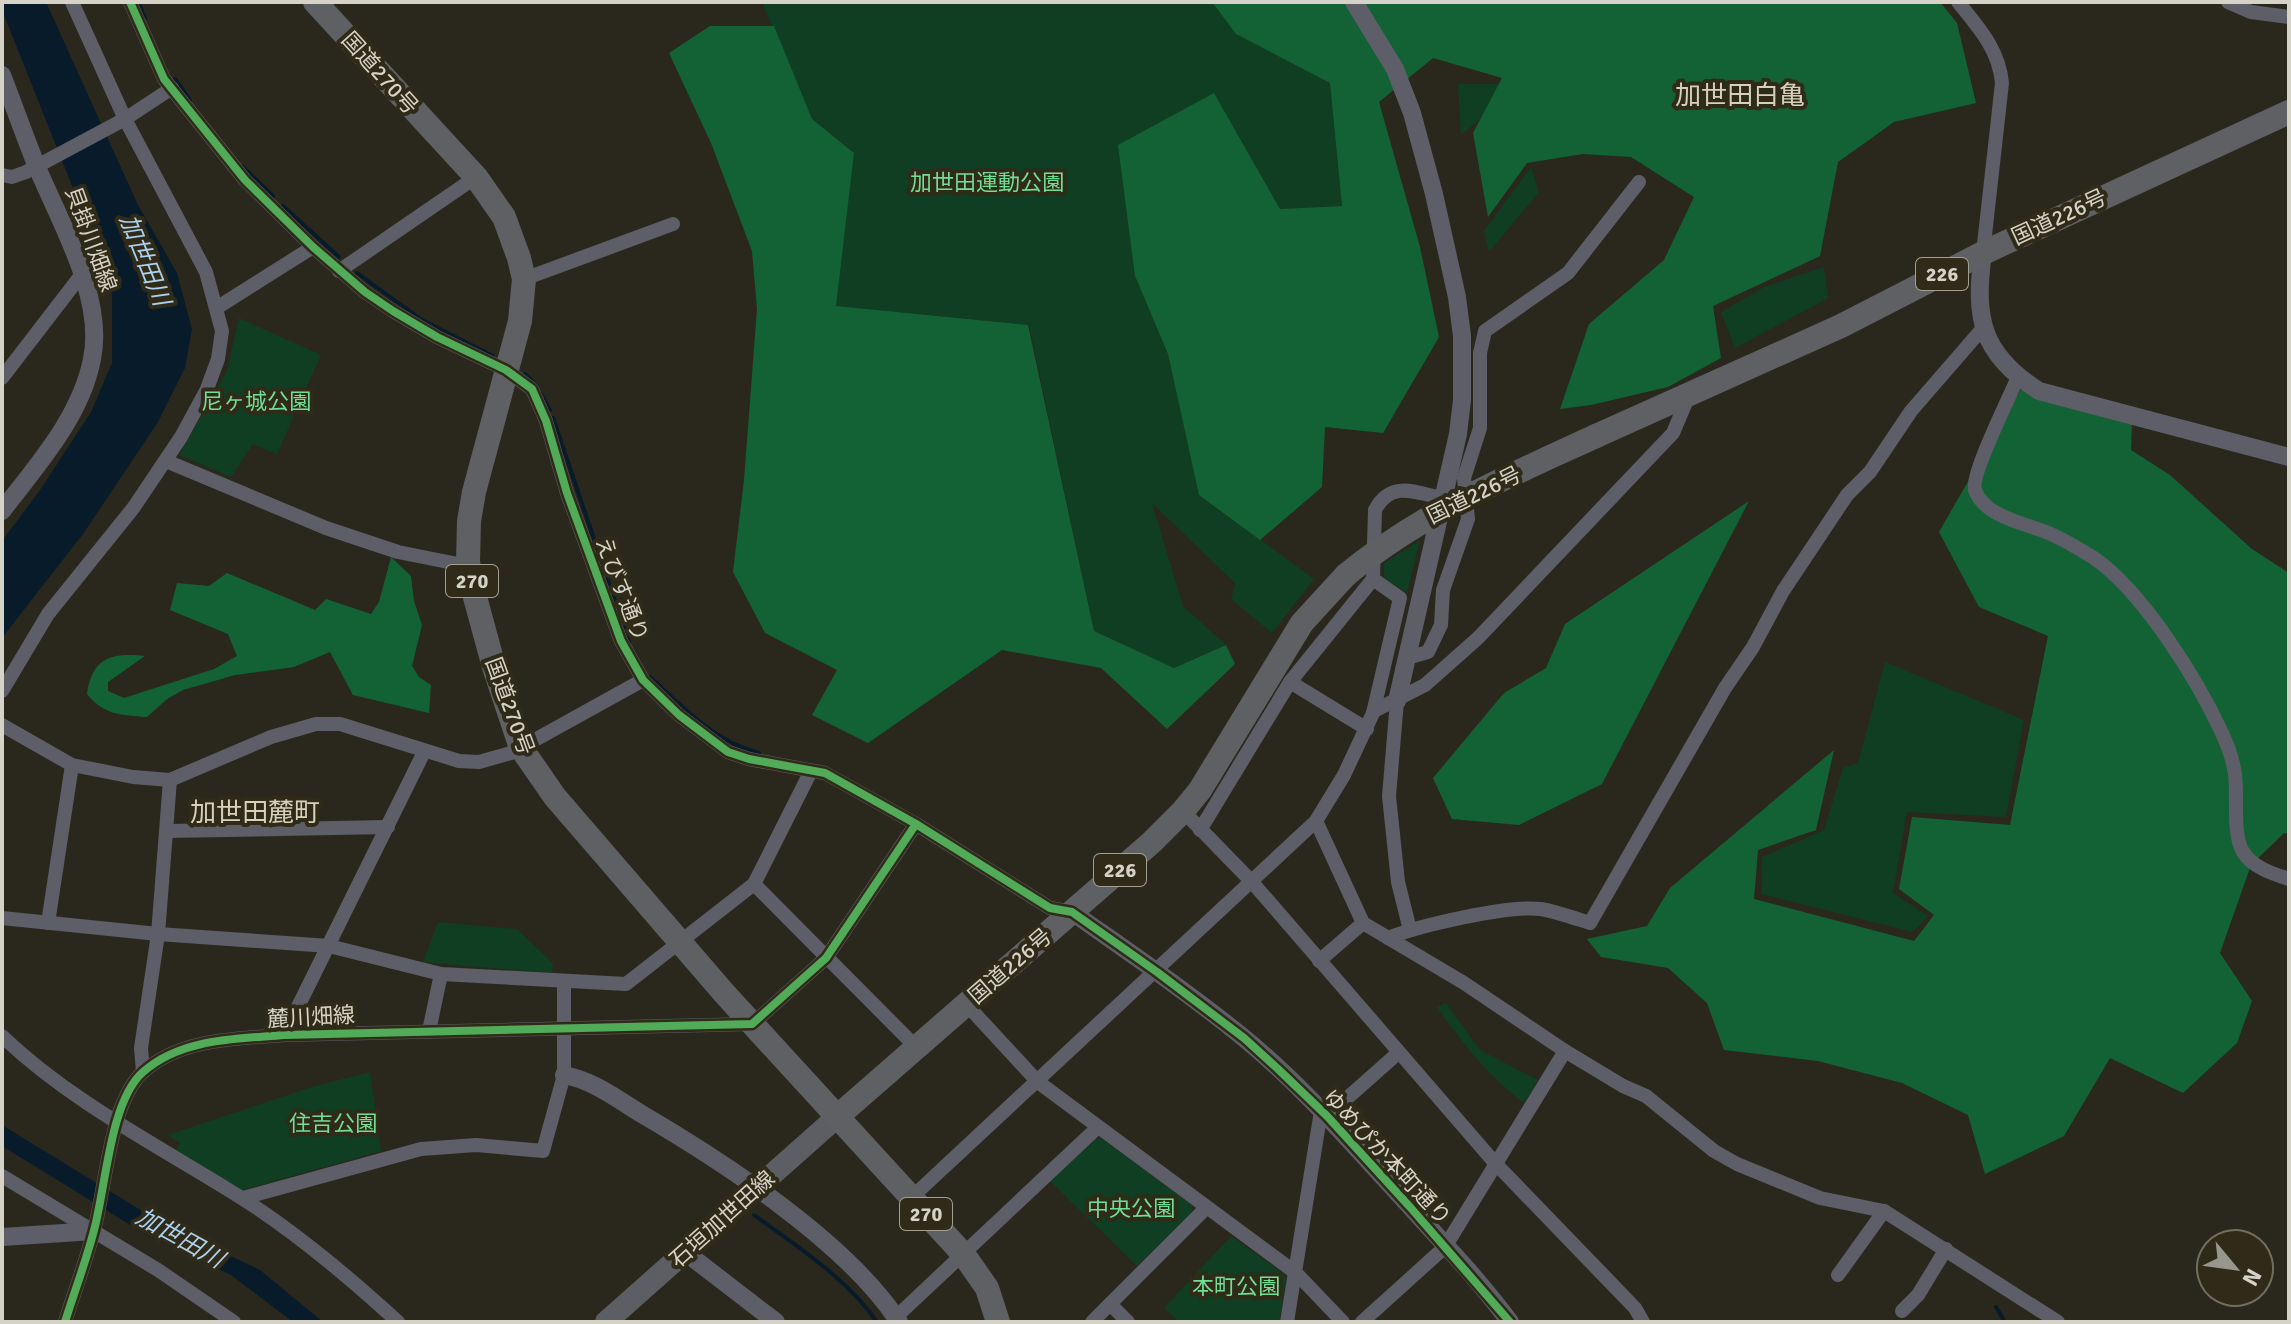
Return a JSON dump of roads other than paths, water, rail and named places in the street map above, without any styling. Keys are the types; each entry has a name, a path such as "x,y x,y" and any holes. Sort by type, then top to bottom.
{"highway":[{"name":"国道270号","path":"315,2 476,177 504,217 514,242 524,279 520,321 474,492 469,521 468,562 490,653 521,748 555,797 752,1024 964,1255 987,1288 998,1322"},
{"name":"国道226号","path":"838,1116 1183,811 1200,790 1302,623 1346,575 1381,547 1422,520 1596,436 1841,326 1983,253 2289,112"}],"main road":[{"name":"石垣加世田線","path":"606,1322 838,1116"}],"street":[{"path":"2,691 48,614 134,507 166,461 207,389 218,359 222,331 218,307 206,272 121,121 72,2"},
{"name":"えびす通り","path":"130,2 164,79 245,180 313,247 339,271 393,311 437,337 506,370 532,389 546,421 567,493 621,641 643,680 679,715 728,752 825,773 916,824 1050,908 1072,912"},
{"path":"1354,2 1395,69 1412,113 1434,194 1457,297 1462,336 1462,400 1458,434 1397,701 1390,811 1398,882 1410,930"},
{"path":"1958,2 1997,56 2002,83 1979,281 1983,328 1999,360 2039,391 2289,457"},
{"path":"2228,2 2251,12 2289,17"},
{"name":"貝掛川畑線","path":"2,75 82,274 95,333 93,359 86,382 54,444 2,511"},
{"path":"2,175 12,177 37,160 121,121 172,88"},
{"path":"339,271 476,177"},
{"path":"1407,658 1428,652 1441,625 1443,590 1468,519 1464,478 1480,428 1480,353 1485,331 1568,273 1639,182"},
{"path":"524,279 673,224"},
{"path":"218,307 313,247"},
{"path":"2,378 82,274"},
{"path":"1388,938 1410,930 1499,913 1540,909 1590,923 1783,591 1847,495 1870,472 1911,411 1983,328"},
{"path":"2018,377 1978,469 1973,486 1980,500 1993,510 2049,533 2093,558 2116,576 2134,596 2196,685 2221,732 2235,773 2238,838 2244,855 2260,867 2289,879"},
{"path":"1373,713 1425,685 1478,638 1673,433 1689,395"},
{"path":"166,461 326,528 398,552 458,564 468,562"},
{"path":"1200,830 1290,682 1373,579 1375,510 1380,500 1388,492 1399,490 1445,499"},
{"path":"911,1198 1316,821 1334,794 1373,713 1400,598 1373,579"},
{"path":"2,725 72,765 107,774 170,780 271,737 316,724 340,724 424,752 459,761 479,762 521,748 643,680"},
{"path":"1290,682 1367,729"},
{"path":"284,1035 424,752"},
{"path":"48,923 72,765"},
{"path":"2,918 158,934 329,946 441,974 626,984 754,884 811,771"},
{"path":"65,1322 95,1227 116,1126 128,1094 143,1072 141,1048 158,934 170,780"},
{"path":"1183,811 1252,882 1495,1163 1635,1308 1643,1322"},
{"path":"1316,821 1363,923 1464,983 1565,1051 1623,1086 1646,1096 1714,1151 1737,1164 1820,1198 1884,1211 2058,1322"},
{"path":"752,1024 826,958 916,824"},
{"path":"167,831 388,827"},
{"path":"754,884 916,1047"},
{"name":"ゆめぴか本町通り","path":"1072,912 1244,1038 1324,1114 1510,1322"},
{"path":"1319,961 1363,923"},
{"path":"429,1031 441,974"},
{"path":"243,1198 421,1149 476,1145 543,1151 564,1075 564,981"},
{"path":"966,1004 1038,1082 1296,1273 1343,1322"},
{"name":"麓川畑線","path":"143,1072 189,1047 284,1035 752,1024"},
{"path":"2,1036 29,1061 116,1126 243,1198 338,1269 398,1322"},
{"path":"1362,1322 1445,1247 1565,1051"},
{"path":"1287,1322 1324,1114 1398,1053"},
{"path":"564,1075 588,1082 660,1125 753,1192 856,1271 897,1319 1098,1127"},
{"path":"2,1176 95,1227 234,1322"},
{"path":"1092,1322 1206,1208"},
{"path":"1838,1275 1884,1211"},
{"path":"2,1237 95,1227"},
{"path":"688,1249 776,1322"},
{"path":"1902,1311 1918,1295 1946,1249"},
{"path":"1110,1304 1128,1322"}],"water":[{"name":"加世田川","path":"2,2 46,2 138,205 177,273 192,329 185,368 158,422 83,534 2,638 2,541 91,412 112,363 112,296 100,256 2,10"},
{"name":"加世田川","path":"2,1125 165,1225 260,1270 323,1322 293,1322 231,1275 145,1234 2,1146"}],"waterway":[{"path":"138,2 145,18"},
{"path":"175,79 190,100"},
{"path":"242,166 273,196"},
{"path":"283,206 339,257"},
{"path":"357,273 422,320 493,356"},
{"path":"525,374 537,386"},
{"path":"541,394 550,410"},
{"path":"553,418 629,642"},
{"path":"650,677 713,732 759,753"},
{"path":"754,1215 836,1277 877,1322"},
{"path":"1996,1307 2005,1322"}],"district":[{"name":"加世田白亀","path":"1740,96"},
{"name":"加世田麓町","path":"255,813"}],"park label":[{"name":"加世田運動公園","path":"987,182"},
{"name":"尼ヶ城公園","path":"256,401"},
{"name":"住吉公園","path":"333,1123"},
{"name":"中央公園","path":"1131,1208"},
{"name":"本町公園","path":"1236,1286"}]}
